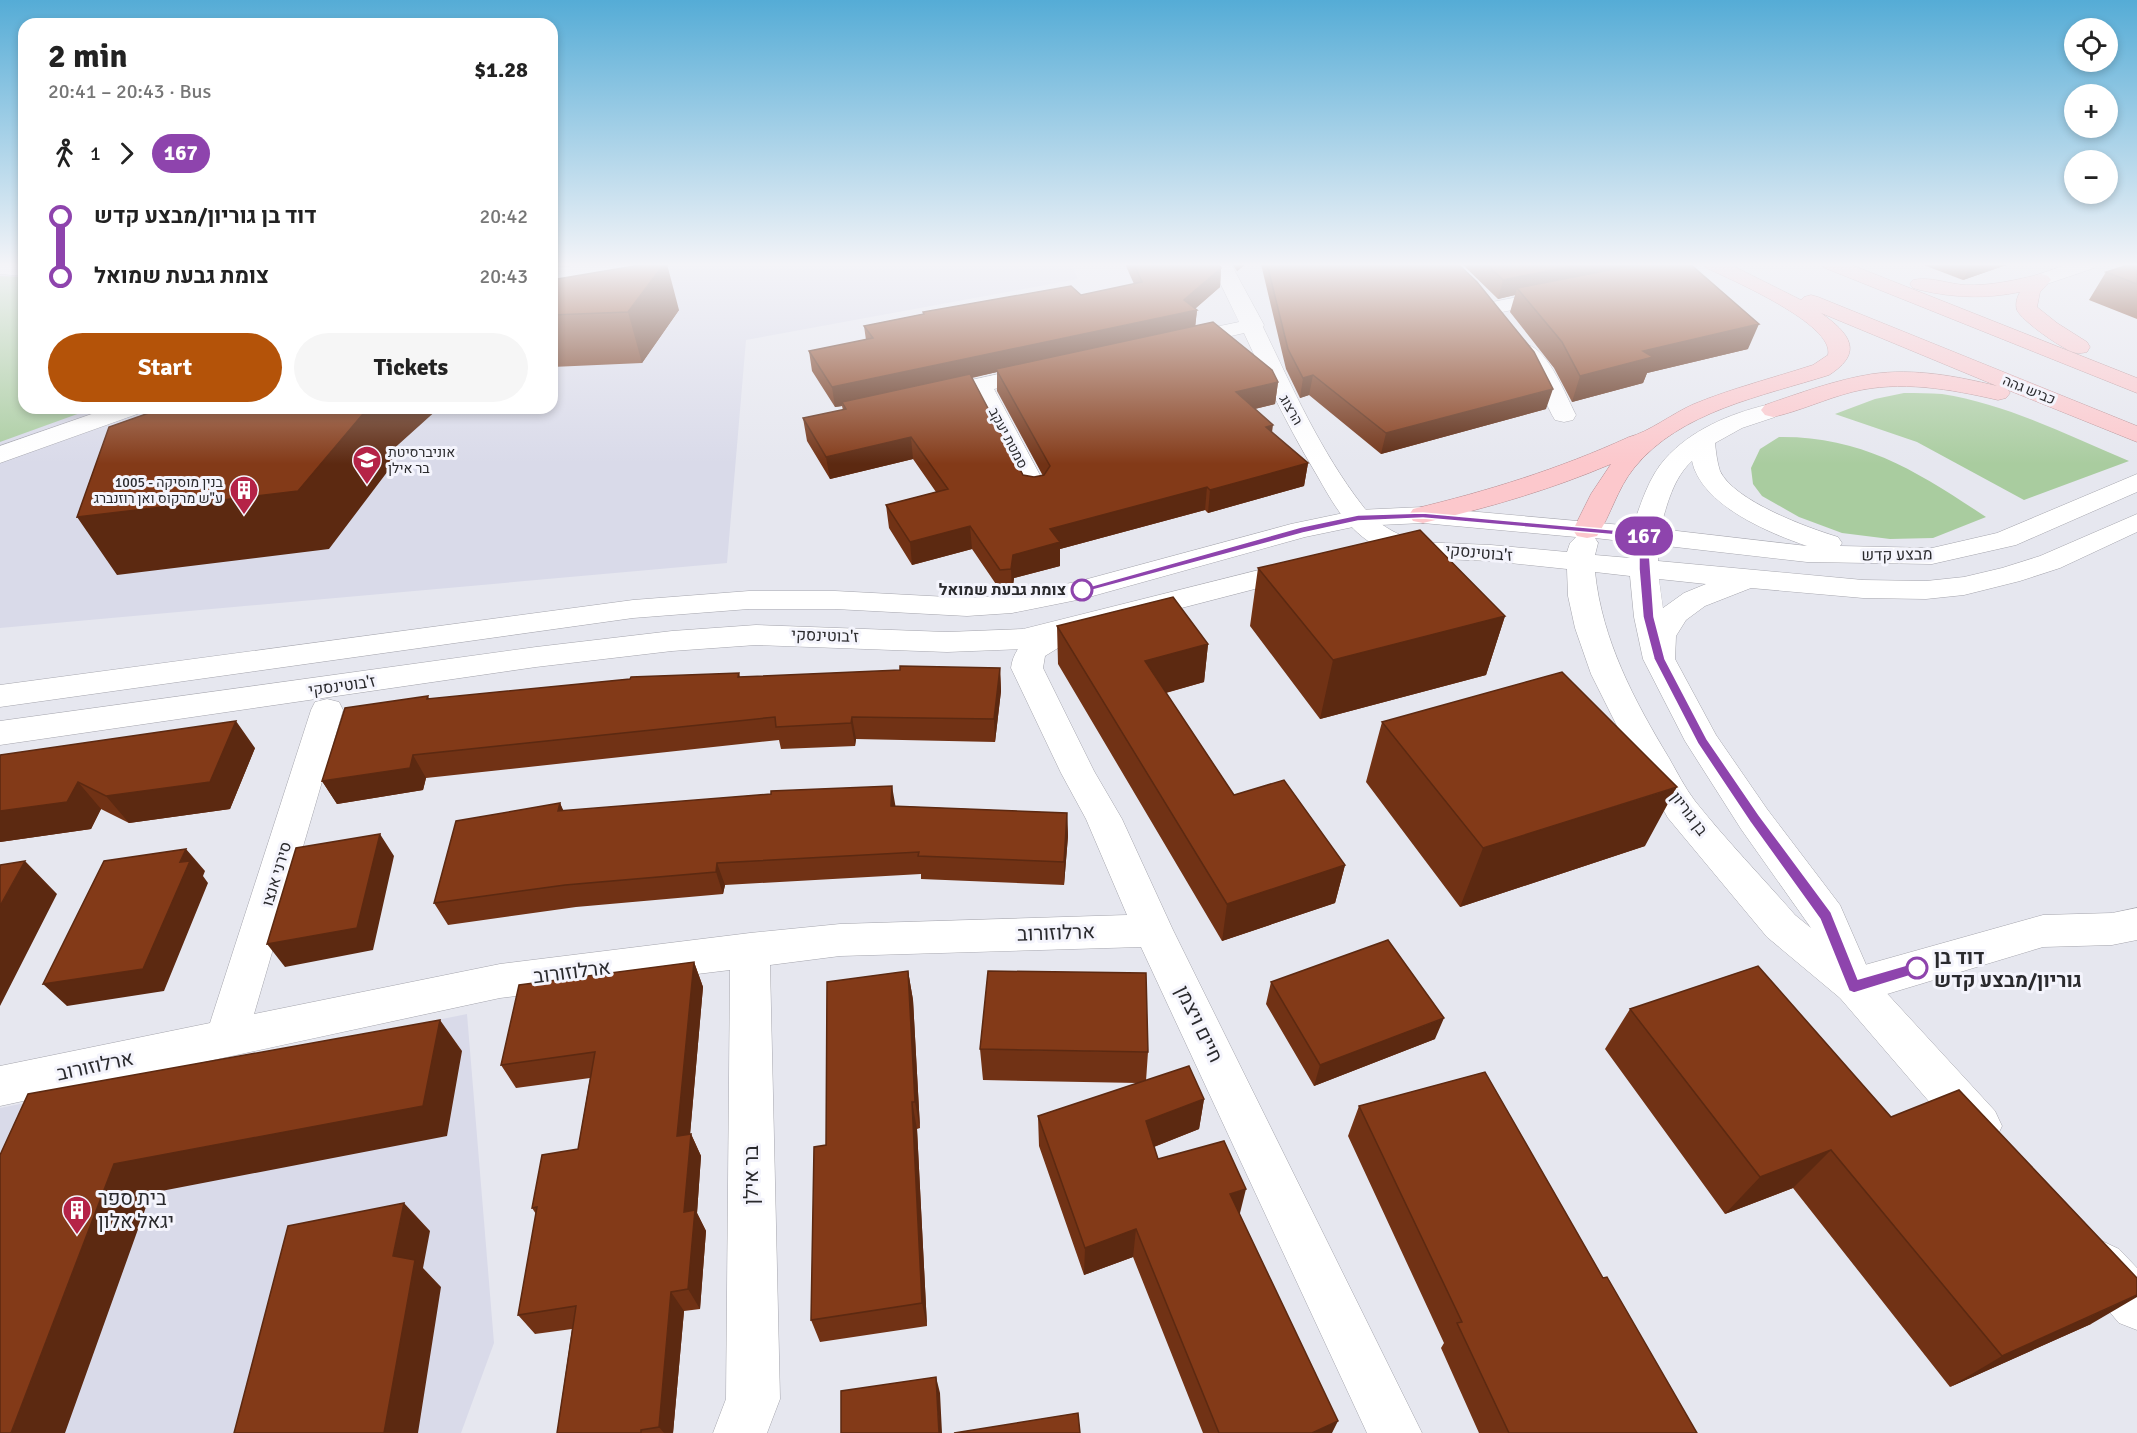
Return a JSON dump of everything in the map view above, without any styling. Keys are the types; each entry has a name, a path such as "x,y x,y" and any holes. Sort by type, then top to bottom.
{"highway":[{"path":"1583,563 1602,495 1620,468 1645,442 1675,422 1709,407 1821,370 1836,361 1841,348 1837,336 1830,331"},
{"name":"כביש גהה","path":"1883,331 2137,435"},
{"path":"1999,331 2137,386"},
{"path":"2055,331 2074,344 2137,376"},
{"path":"1766,412 1857,384 1920,380 1994,392 2137,435"},
{"path":"1423,515 1471,505 1578,470 1661,431"}],"street":[{"path":"1162,345 1226,331"},
{"name":"הרצוג","path":"1254,331 1279,389 1321,462 1358,518 1383,538 1402,547"},
{"path":"1511,331 1541,369 1564,415"},
{"path":"913,400 1059,368"},
{"name":"סמטת יעקב","path":"980,385 1035,490"},
{"name":"בן גוריון","path":"1766,412 1733,423 1702,440 1674,464 1658,493 1644,535 1644,569 1649,617 1659,659 1702,741 1754,819 1826,916 1854,987"},
{"path":"0,455 115,414"},
{"path":"0,470 41,440"},
{"path":"1702,440 1708,473 1722,489 1746,507 1777,525 1816,540 1897,557"},
{"name":"מבצע קדש","path":"1644,535 1807,554 1932,556 2006,539 2137,482"},
{"name":"ז'בוטינסקי","path":"0,696 633,609 749,600 888,602 967,607 1012,604 1082,590 1301,530 1358,518 1423,515 1583,563 1644,569"},
{"name":"מבצע קדש","path":"1644,569 1863,589 1926,590 1964,586 2010,575 2050,562 2137,522"},
{"name":"ז'בוטינסקי","path":"1362,554 1402,547 1491,553 1544,574 1583,563 1644,535"},
{"name":"ז'בוטינסקי","path":"0,733 627,644 740,635 820,635 931,643 983,644 1023,639 1330,561"},
{"name":"בן גוריון","path":"1583,563 1590,628 1607,674 1643,744 1682,808 1781,926 1854,987 2009,1160"},
{"path":"1659,659 1661,635 1670,618 1699,597 1725,587 1759,579"},
{"name":"חיים ויצמן","path":"1065,630 1031,652 1026,660 1027,668 1078,773 1104,819 1153,930 1395,1433"},
{"name":"סירני אנצו","path":"226,1038 327,710"},
{"path":"1854,987 2043,931 2112,929 2137,924"},
{"name":"ארלוזורוב","path":"0,1086 500,981 840,940 1153,930"},
{"name":"בר אילן","path":"746,1416 750,951"},
{"path":"2077,1237 2137,1305"}],"shaded area":[{"name":"אוניברסיטת בר אילן","path":"0,331 18,331 18,414 558,414 558,331 796,331 746,340 727,563 0,628"},
{"path":"467,1014 494,1343 461,1433 0,1433 0,1108"}],"green space":[{"path":"0,331 18,331 18,414 77,414 0,442"},
{"path":"1904,393 1942,394 1990,405 2129,461 2024,500 1917,442 1835,414 1875,399"},
{"path":"1779,437 1809,438 1863,450 1937,485 1986,517 1933,538 1890,539 1842,533 1799,517 1762,496 1753,484 1751,468 1760,449"}],"building":[{"path":"868,331 1098,331 832,387 809,351 873,338"},
{"path":"1172,331 1224,331 1272,370 1278,382 1236,392 1273,425 1266,427 1308,463 1210,490 1207,487 1050,529 1060,542 1013,555 1011,569 1000,570 970,526 910,542 886,505 948,489 911,437 826,457 803,418 846,409 842,402 970,374 1023,475 1034,477 1044,475 1050,466 996,369"},
{"path":"1284,331 1517,331 1534,352 1553,389 1386,433 1313,375 1303,378 1288,349"},
{"path":"1553,331 1729,331 1643,351 1653,357 1580,376 1562,342"},
{"path":"146,414 363,414 298,491 77,517 109,427"},
{"path":"1420,530 1505,616 1333,660 1258,568"},
{"path":"1173,597 1208,644 1145,661 1234,795 1284,780 1345,865 1227,904 1057,626"},
{"path":"900,666 1000,668 994,719 852,717 851,723 776,727 775,717 413,755 410,768 322,781 345,708 428,696 427,699 630,679 631,677 739,673 738,677 900,670"},
{"path":"1562,672 1677,787 1483,848 1382,722"},
{"path":"236,721 210,782 106,796 78,782 67,802 0,811 0,755"},
{"path":"892,786 891,806 1067,813 1064,862 918,856 919,852 717,863 716,872 565,885 434,903 456,821 560,803 558,811 771,794 771,791"},
{"path":"380,834 357,928 267,944 296,848"},
{"path":"186,849 180,862 190,861 143,969 43,984 104,861"},
{"path":"25,861 0,906 0,865"},
{"path":"1388,940 1444,1018 1320,1065 1271,982"},
{"path":"694,962 677,1136 691,1134 684,1212 695,1210 688,1289 671,1292 659,1427 641,1430 641,1433 557,1433 576,1306 518,1315 537,1207 532,1208 542,1155 578,1149 595,1052 501,1065 519,985"},
{"path":"1758,966 1891,1117 1959,1090 2137,1278 2137,1295 2002,1356 1831,1150 1760,1177 1630,1009"},
{"path":"908,971 922,1303 811,1320 814,1147 826,1145 827,982"},
{"path":"988,971 1146,973 1148,1052 980,1049"},
{"path":"440,1020 423,1106 114,1164 11,1433 0,1433 0,1155 28,1094"},
{"path":"1189,1066 1204,1099 1146,1121 1158,1159 1224,1141 1246,1189 1230,1194 1338,1421 1312,1433 1219,1433 1136,1229 1085,1248 1038,1116"},
{"path":"1485,1072 1603,1278 1607,1277 1697,1433 1509,1433 1457,1323 1462,1322 1359,1106"},
{"path":"404,1203 393,1256 415,1260 384,1433 234,1433 288,1226"},
{"path":"936,1377 939,1433 841,1433 841,1391"},
{"path":"1078,1413 1080,1433 954,1433"}],"bus line":[{"name":"167","path":"1082,590 1301,530 1358,518 1423,515 1644,535 1644,569 1649,617 1659,659 1702,741 1754,819 1826,916 1854,987 1917,968"}],"place":[{"name":"אוניברסיטת בר אילן","path":"367,486"},
{"name":"1005 - בנין מוסיקה ע\"ש מרקוס ואן רוזנברג","path":"244,516"},
{"name":"צומת גבעת שמואל","path":"1082,590"},
{"name":"דוד בן גוריון/מבצע קדש","path":"1917,968"},
{"name":"בית ספר יגאל אלון","path":"77,1236"}]}
